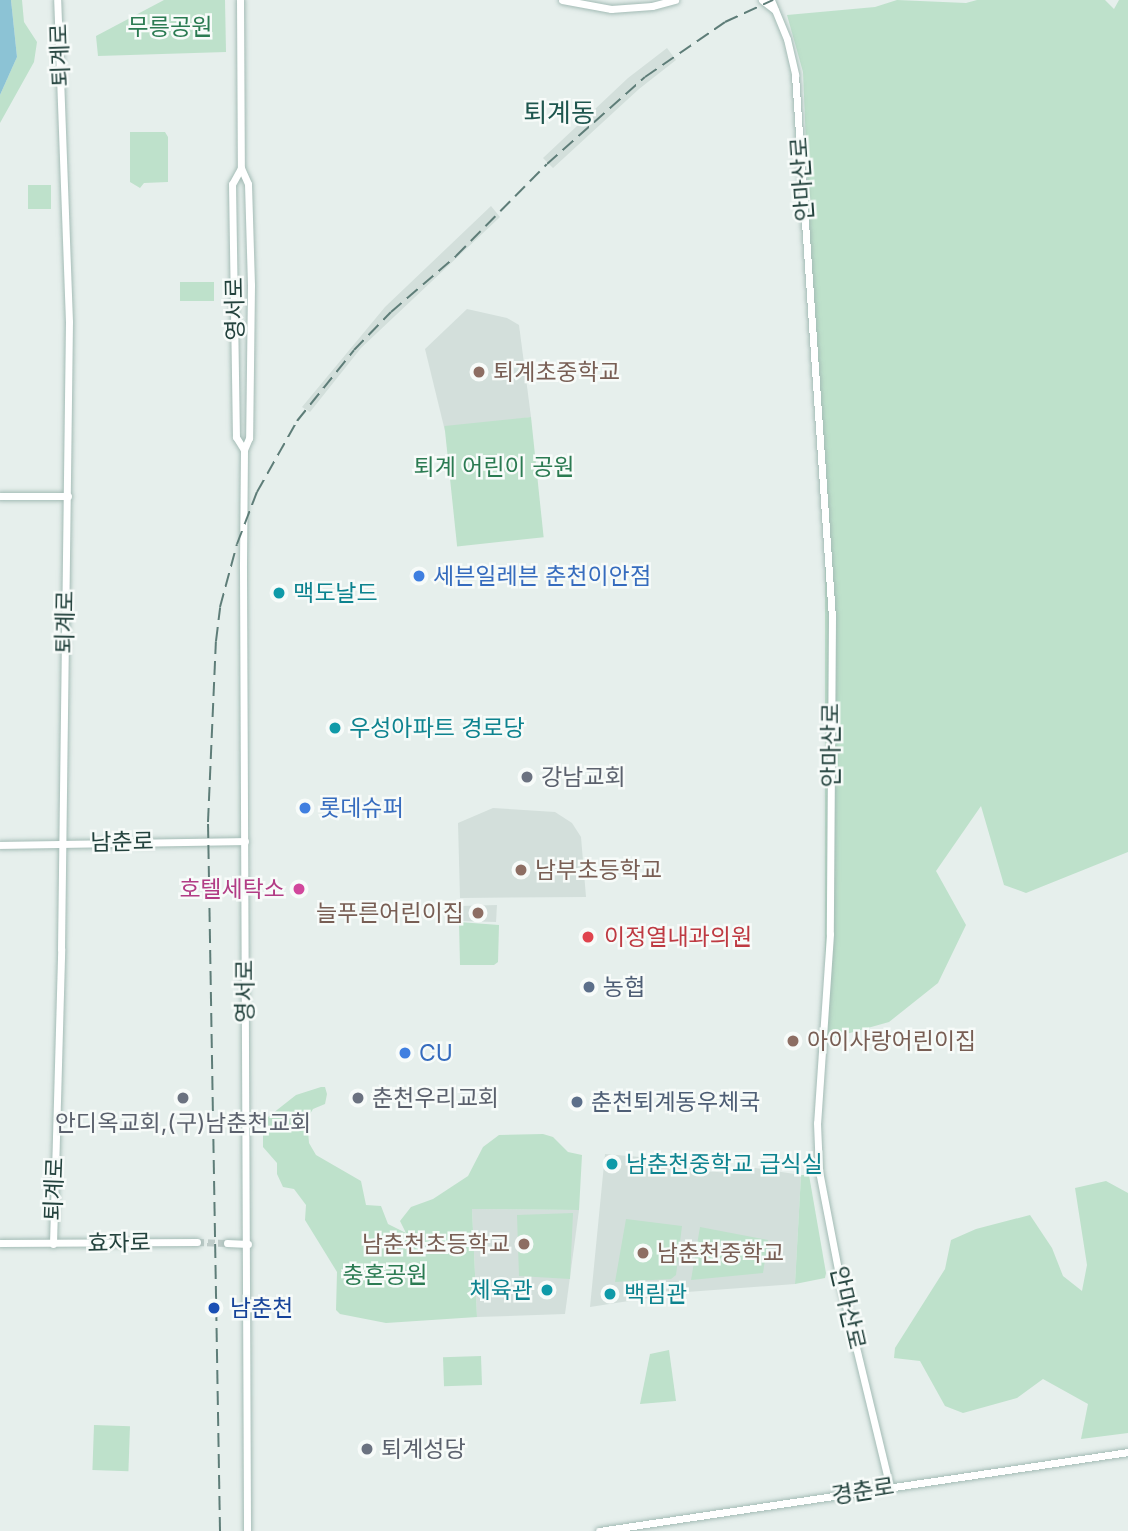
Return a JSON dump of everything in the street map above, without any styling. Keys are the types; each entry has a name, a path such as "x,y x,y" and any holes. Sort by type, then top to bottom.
{"street":[{"name":"퇴계로","path":"53,1244 69,322 57,0"},
{"name":"영서로","path":"240,0 241,168 248,184 251,285 249,426 244,450 247,1531"},
{"path":"562,0 611,9 652,6 675,0"},
{"path":"762,0 774,4"},
{"name":"안마산로","path":"774,4 795,75 832,618 830,934 817,1123 819,1171 841,1285 890,1487"},
{"name":"영서로","path":"241,168 232,184 236,437 244,450"},
{"path":"0,496 68,496"},
{"name":"남춘로","path":"0,845 244,841"},
{"name":"효자로","path":"0,1243 197,1242"},
{"path":"227,1243 248,1244"},
{"name":"경춘로","path":"599,1531 1128,1452"}],"shaded area":[{"path":"667,48 676,60 639,89 553,168 543,158 628,78"},
{"path":"491,206 500,217 361,348 310,412 302,407 385,307"},
{"name":"퇴계초중학교","path":"467,309 507,318 519,325 531,417 445,431 425,349"},
{"name":"남부초등학교","path":"493,808 555,812 572,823 581,837 586,897 460,898 458,823"},
{"name":"늘푸른어린이집","path":"497,905 496,922 459,921 460,906"},
{"path":"605,1154 652,1158 700,1171 734,1173 755,1168 801,1175 795,1284 687,1292 590,1307"},
{"name":"남춘천초등학교","path":"472,1209 579,1210 565,1314 477,1317"}],"green space":[{"path":"11,0 22,0 24,22 37,42 34,62 0,123 0,95 17,57"},
{"name":"무릉공원","path":"164,0 225,0 226,52 98,56 96,36"},
{"path":"897,0 966,3 977,0 1105,0 1114,9 1119,0 1128,0 1128,852 1026,893 1004,885 981,806 936,871 966,925 938,983 889,1022 825,1040 825,533 817,411 803,72 787,15 875,7"},
{"path":"130,132 165,132 168,137 168,182 144,183 140,188 130,182"},
{"path":"28,185 51,185 51,209 28,209"},
{"path":"180,282 214,282 214,301 180,301"},
{"name":"퇴계 어린이 공원","path":"531,417 544,537 457,546 444,426"},
{"path":"459,922 499,925 498,962 494,965 460,965"},
{"name":"충혼공원","path":"325,1087 327,1094 325,1104 313,1109 307,1119 309,1143 316,1155 361,1181 366,1205 381,1206 388,1224 406,1233 400,1221 411,1207 433,1199 468,1176 483,1147 499,1135 543,1134 553,1137 568,1152 582,1155 579,1210 472,1209 477,1317 386,1323 340,1314 336,1310 337,1272 305,1220 306,1205 294,1189 283,1187 277,1174 277,1163 263,1147 263,1121 296,1095"},
{"path":"801,1175 809,1175 826,1273 825,1278 795,1284"},
{"path":"1106,1181 1128,1193 1128,1433 1081,1439 1088,1404 1043,1379 1017,1398 963,1413 945,1406 920,1361 894,1358 895,1348 945,1269 951,1240 976,1229 1030,1215 1052,1248 1063,1276 1082,1291 1087,1265 1075,1188"},
{"path":"573,1213 570,1279 519,1276 517,1215"},
{"path":"626,1219 682,1226 676,1275 671,1279 615,1282"},
{"path":"700,1227 768,1240 763,1273 691,1280"},
{"path":"669,1350 676,1401 640,1404 650,1354"},
{"path":"481,1356 482,1385 444,1386 443,1357"},
{"path":"94,1425 130,1426 128,1471 92,1470"}],"water":[{"path":"0,0 11,0 17,57 0,95"}],"tunnel":[{"path":"197,1242 227,1243"}],"railway":[{"path":"220,1531 208,822 216,641 220,607 237,544 257,492 297,421 354,350 391,312 456,256 547,164 645,77 725,22 773,0"}],"place":[{"name":"퇴계초중학교","path":"479,372"},
{"name":"세븐일레븐 춘천이안점","path":"419,576"},
{"name":"맥도날드","path":"279,593"},
{"name":"우성아파트 경로당","path":"335,728"},
{"name":"강남교회","path":"527,777"},
{"name":"롯데슈퍼","path":"305,808"},
{"name":"남부초등학교","path":"521,870"},
{"name":"호텔세탁소","path":"299,889"},
{"name":"늘푸른어린이집","path":"478,913"},
{"name":"이정열내과의원","path":"588,937"},
{"name":"농협","path":"589,987"},
{"name":"아이사랑어린이집","path":"793,1041"},
{"name":"CU","path":"405,1053"},
{"name":"안디옥교회,(구)남춘천교회","path":"183,1098"},
{"name":"춘천우리교회","path":"358,1098"},
{"name":"춘천퇴계동우체국","path":"577,1102"},
{"name":"남춘천중학교 급식실","path":"612,1164"},
{"name":"남춘천초등학교","path":"524,1244"},
{"name":"남춘천중학교","path":"643,1253"},
{"name":"체육관","path":"547,1290"},
{"name":"백림관","path":"610,1294"},
{"name":"남춘천","path":"214,1308"},
{"name":"퇴계성당","path":"367,1449"}],"district":[{"name":"퇴계동","path":"559,113"}]}
